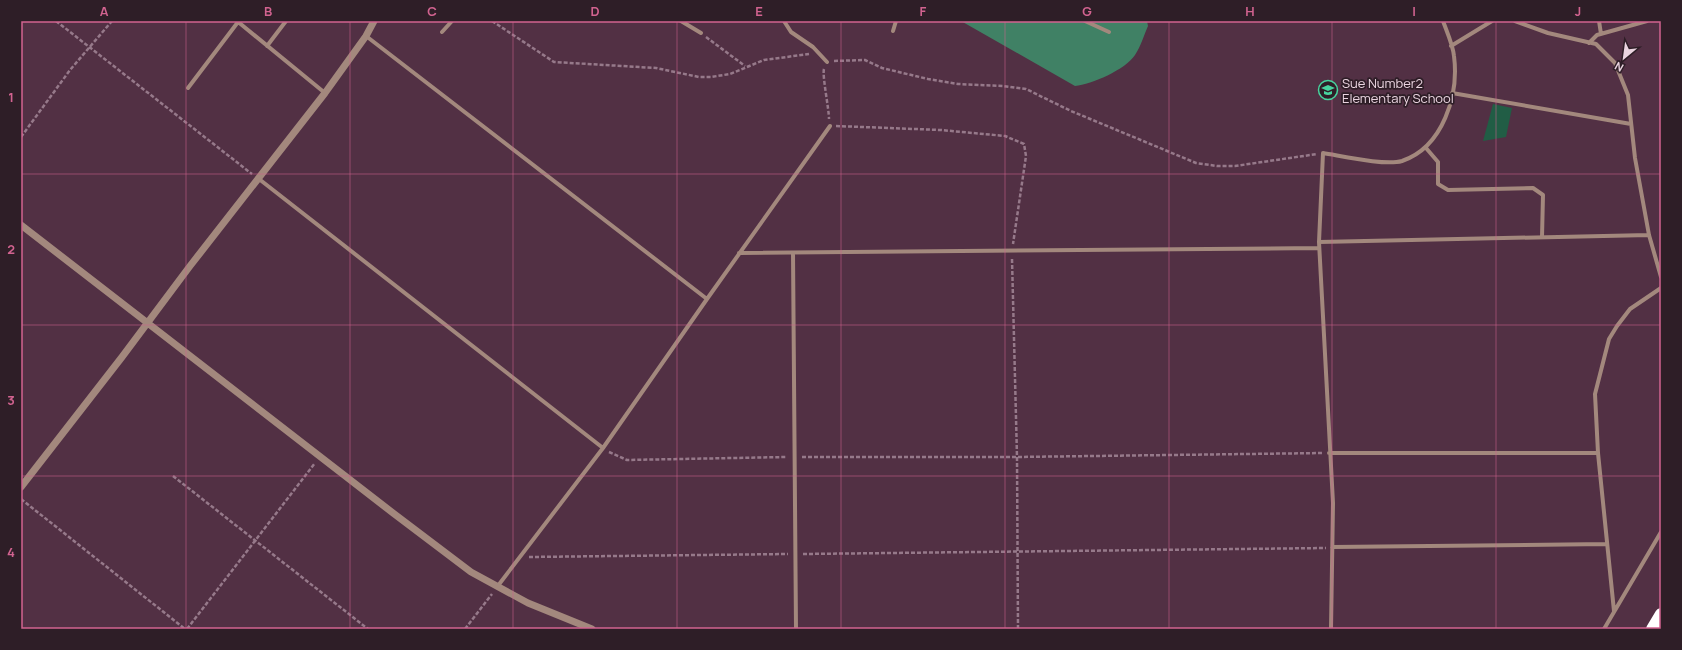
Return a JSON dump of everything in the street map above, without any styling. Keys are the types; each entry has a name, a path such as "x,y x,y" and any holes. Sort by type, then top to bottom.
{"highway":[{"path":"1652,629 1661,614"}],"street":[{"path":"267,46 286,21"},
{"path":"21,487 325,93 366,36 374,21"},
{"path":"442,32 452,21"},
{"path":"681,21 701,33"},
{"path":"784,21 792,32 813,47 827,62"},
{"path":"893,31 896,21"},
{"path":"1084,21 1109,32"},
{"path":"1331,629 1333,503 1329,453 1319,248 1323,153 1384,162 1402,161 1426,148 1443,126 1452,94 1454,56 1443,21"},
{"path":"1451,46 1492,21"},
{"path":"1515,21 1548,33 1596,44 1615,63 1628,95 1635,158 1648,235 1661,277"},
{"path":"1599,21 1601,34"},
{"path":"1589,43 1597,35 1647,21"},
{"path":"188,88 237,22 325,93"},
{"path":"366,36 706,299"},
{"path":"1452,94 1631,124"},
{"path":"497,587 603,448 706,299 740,254 830,126"},
{"path":"1426,148 1438,162 1438,184 1448,190 1533,188 1543,195 1542,237"},
{"path":"258,179 603,448"},
{"path":"21,225 471,572 528,603 592,629"},
{"path":"1319,242 1648,235"},
{"path":"740,254 1319,248"},
{"path":"793,253 796,629"},
{"path":"1614,611 1598,453 1595,394 1609,339 1630,309 1661,288"},
{"path":"1329,453 1598,453"},
{"path":"1604,629 1661,532"},
{"path":"1332,548 1607,544"}],"path":[{"path":"56,21 258,179"},
{"path":"21,137 70,70 112,21"},
{"path":"492,21 554,62 656,68 705,77 730,74 764,60 811,54 821,55"},
{"path":"701,33 720,50 745,67"},
{"path":"1018,629 1017,457 1012,250 1026,156 1024,144 1005,136 940,130 830,126 827,94 822,74 827,62 865,60 882,68 928,80 958,84 1003,86 1026,89 1071,111 1196,163 1217,166 1235,166 1323,153"},
{"path":"603,448 611,454 627,460 795,457 1017,457 1329,453"},
{"path":"21,499 186,629 320,456"},
{"path":"172,476 368,629"},
{"path":"520,557 1332,548"},
{"path":"465,629 497,587"}],"green space":[{"path":"961,21 1147,21 1148,26 1137,52 1124,66 1099,79 1075,86"},
{"path":"1493,104 1512,108 1506,137 1483,141"}],"place":[{"name":"Sue Number2 Elementary School","path":"1328,90"}]}
